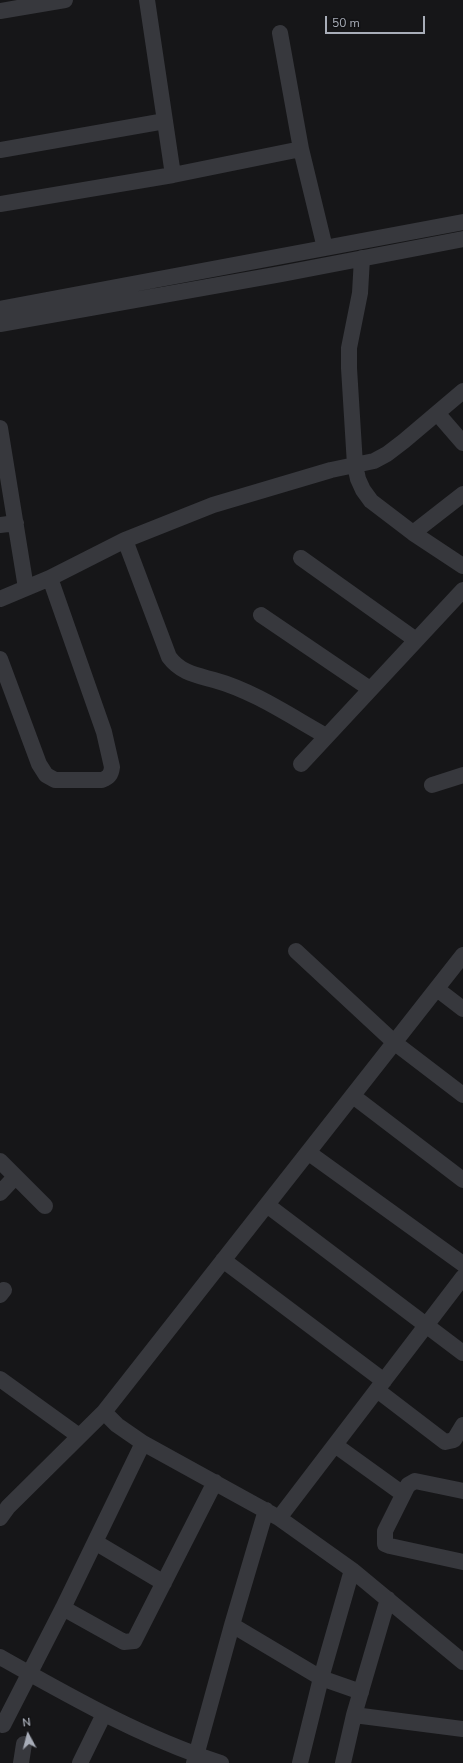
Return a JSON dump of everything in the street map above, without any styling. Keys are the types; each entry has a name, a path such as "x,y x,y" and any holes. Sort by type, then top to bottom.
{"street":[{"path":"0,11 65,0"},
{"path":"147,0 173,175"},
{"path":"280,33 301,149 325,248"},
{"path":"0,147 165,121"},
{"path":"0,204 173,175 301,149"},
{"path":"0,309 463,222"},
{"path":"0,324 463,239"},
{"path":"362,258 360,293 349,348 355,465 358,479 363,490 371,501 413,533 463,566"},
{"path":"0,599 50,578 124,540 213,505 325,472 374,460 387,454 463,391"},
{"path":"437,413 463,443"},
{"path":"0,428 8,524 26,588"},
{"path":"413,533 463,494"},
{"path":"124,540 169,658 176,666 185,672 247,691 326,736"},
{"path":"301,558 416,640"},
{"path":"0,659 39,764 46,775 55,780 102,780 108,778 112,773 112,767 104,732 50,578"},
{"path":"301,764 463,590"},
{"path":"261,615 370,689"},
{"path":"432,785 463,775"},
{"path":"296,951 395,1043 463,1095"},
{"path":"0,1518 8,1507 104,1412 309,1153 463,955"},
{"path":"437,989 463,1008"},
{"path":"353,1096 463,1180"},
{"path":"309,1153 463,1264"},
{"path":"0,1161 45,1206"},
{"path":"0,1193 16,1177"},
{"path":"267,1205 463,1353"},
{"path":"223,1260 380,1385 445,1442 454,1440 463,1425"},
{"path":"195,1759 232,1625 273,1514 335,1445 463,1277"},
{"path":"0,1379 79,1436"},
{"path":"104,1412 117,1425 143,1443 273,1514 352,1570 463,1662"},
{"path":"3,1725 63,1608 143,1443"},
{"path":"335,1445 403,1494"},
{"path":"463,1491 415,1481 408,1485 385,1531 384,1544 463,1562"},
{"path":"63,1608 124,1642 134,1641 215,1482"},
{"path":"95,1542 164,1583"},
{"path":"300,1763 321,1678 352,1570"},
{"path":"344,1763 354,1715 388,1599"},
{"path":"232,1625 321,1678 361,1692"},
{"path":"0,1657 104,1714 195,1759 221,1763"},
{"path":"80,1763 104,1714"},
{"path":"354,1715 463,1729"},
{"path":"21,1763 24,1744"}]}
